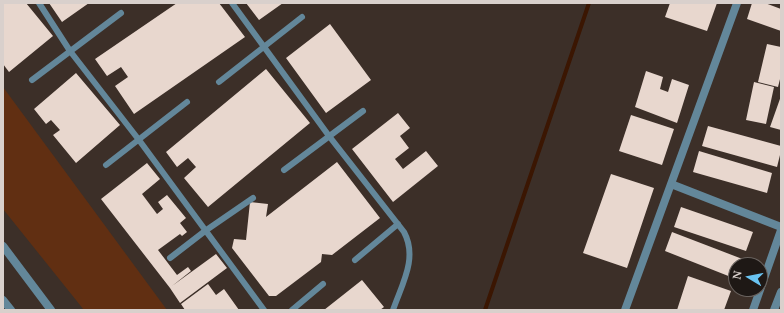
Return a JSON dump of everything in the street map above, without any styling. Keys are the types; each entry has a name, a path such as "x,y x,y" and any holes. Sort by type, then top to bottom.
{"street":[{"path":"625,310 737,3"},
{"path":"671,184 781,227"},
{"path":"753,310 781,230"},
{"path":"3,246 51,310"},
{"path":"774,310 781,292"},
{"path":"3,300 11,310"}],"lane":[{"path":"38,3 70,51 139,140 264,310"},
{"path":"232,3 329,136 398,224 409,241 411,258 410,264 393,310"},
{"path":"32,80 121,13"},
{"path":"219,82 302,17"},
{"path":"106,165 187,102"},
{"path":"284,170 363,111"},
{"path":"170,258 205,231 253,198"},
{"path":"355,260 398,224"},
{"path":"292,310 323,284"}],"shaded area":[{"path":"3,87 167,310 84,310 3,209"}],"building":[{"path":"3,3 26,3 53,36 9,72 3,64"},
{"path":"49,3 89,3 62,22"},
{"path":"177,3 219,3 245,37 134,114 115,86 128,77 121,67 107,76 95,59"},
{"path":"246,3 283,3 259,20"},
{"path":"670,3 717,3 707,31 665,17"},
{"path":"752,3 765,3 781,9 781,31 747,19"},
{"path":"330,24 371,80 326,113 286,58"},
{"path":"767,44 781,47 781,75 778,87 758,82"},
{"path":"266,69 310,123 208,207 184,178 196,167 188,158 177,167 166,152"},
{"path":"646,71 663,77 660,89 668,92 672,79 689,85 677,123 635,107"},
{"path":"76,73 120,125 76,163 53,135 60,130 51,120 46,124 34,109"},
{"path":"754,82 774,87 766,124 746,120"},
{"path":"781,96 781,130 770,127"},
{"path":"398,113 410,128 400,136 409,148 395,159 403,169 426,151 438,166 393,202 352,149"},
{"path":"631,115 674,129 662,165 619,151"},
{"path":"708,126 781,146 777,167 702,146"},
{"path":"699,151 772,173 767,193 693,172"},
{"path":"337,162 380,218 332,255 322,254 321,262 276,296 269,296 232,248 234,239 246,240 250,202 268,204 266,217"},
{"path":"147,163 160,179 142,194 157,214 163,209 158,202 167,195 186,218 180,223 187,232 182,236 180,234 158,250 177,275 188,267 191,271 172,286 216,254 227,268 180,303 101,199"},
{"path":"611,174 654,188 627,268 583,253"},
{"path":"681,207 753,232 746,251 674,227"},
{"path":"672,232 737,257 728,257 728,276 665,251"},
{"path":"688,276 728,290 729,297 724,310 677,310"},
{"path":"362,280 384,307 380,310 324,310"},
{"path":"208,284 216,295 224,289 239,310 185,310 181,304"}],"waterway":[{"path":"485,310 589,3"}]}
